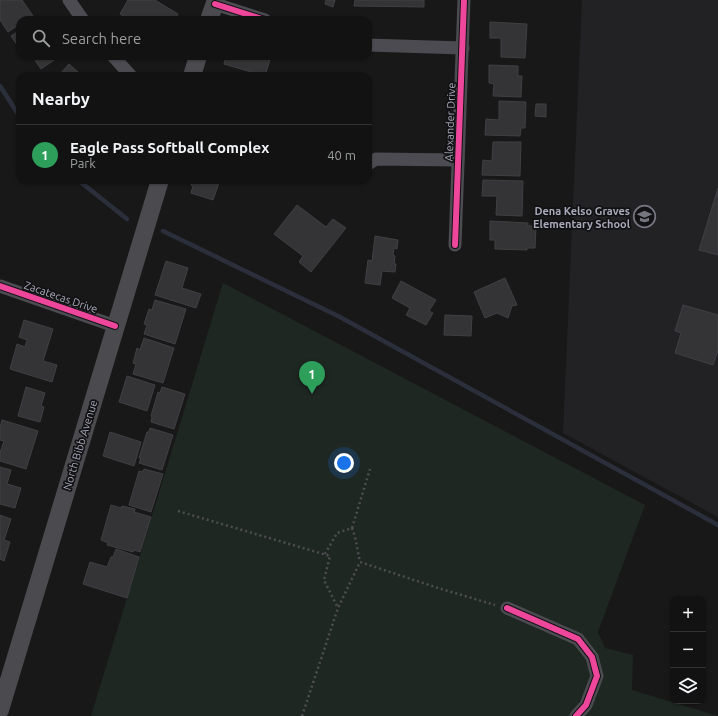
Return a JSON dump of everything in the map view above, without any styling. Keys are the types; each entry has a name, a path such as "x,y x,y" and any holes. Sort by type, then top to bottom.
{"main road":[{"path":"193,72 197,60"},
{"name":"North Bibb Avenue","path":"0,710 159,184"}],"street":[{"path":"69,0 80,16"},
{"name":"Alexander Drive","path":"455,245 464,0"},
{"path":"213,8 248,16"},
{"path":"372,45 462,48"},
{"path":"117,60 127,72"},
{"path":"372,162 376,159 458,160"},
{"name":"Zacatecas Drive","path":"0,286 115,326"},
{"path":"507,608 578,639 592,657 597,676 586,705 576,716"}],"path":[{"path":"302,716 338,608 360,562 352,528 370,469"},
{"path":"178,511 330,556 324,580 338,608"},
{"path":"324,554 337,533 352,528"},
{"path":"360,562 438,588 507,608"}],"shaded area":[{"name":"Dena Kelso Graves Elementary School","path":"582,0 718,0 718,517 563,433"},
{"path":"223,283 645,505 598,632 605,648 633,655 632,690 670,701 670,704 678,704 718,716 91,716"}],"building":[{"path":"0,0 22,0 33,16 16,16 16,27 8,32 0,20"},
{"path":"128,0 155,0 178,14 177,16 123,16 120,14"},
{"path":"326,0 335,0 333,7 325,4"},
{"path":"355,0 424,0 424,7 354,6"},
{"path":"490,22 527,24 525,58 501,57 501,38 490,38"},
{"path":"16,33 16,43 11,36"},
{"path":"35,60 54,60 41,69"},
{"path":"225,60 270,60 266,72 251,72 224,64"},
{"path":"69,64 78,72 62,72"},
{"path":"489,65 518,66 518,76 522,76 521,97 493,96 494,84 489,83"},
{"path":"499,101 526,102 525,128 521,128 520,136 485,135 486,119 499,120"},
{"path":"536,104 546,104 546,117 535,116"},
{"path":"493,142 521,142 520,176 482,175 483,160 492,161"},
{"path":"483,180 523,181 522,216 496,215 497,196 482,196"},
{"path":"219,184 213,200 191,193 193,186 191,185"},
{"path":"718,188 718,255 699,250"},
{"path":"297,205 326,227 333,219 346,228 311,272 299,262 303,256 274,234"},
{"path":"490,221 528,223 528,226 536,226 535,248 527,248 527,250 495,249 495,240 490,240"},
{"path":"375,236 398,240 397,249 394,248 393,255 395,256 394,264 396,264 395,272 382,271 380,285 365,283 368,260 372,261"},
{"path":"166,261 188,268 182,288 201,294 196,308 155,295"},
{"path":"505,278 517,305 512,306 508,318 497,313 485,318 474,292"},
{"path":"401,281 436,300 429,311 433,313 426,325 406,315 410,308 392,298"},
{"path":"155,300 186,309 175,344 144,334 147,325 144,324 149,309 152,310"},
{"path":"683,305 718,315 718,350 713,365 675,353 681,333 675,331"},
{"path":"445,315 472,316 471,336 444,335"},
{"path":"24,320 53,329 43,361 57,365 52,382 10,369 17,344 25,347 27,340 19,337"},
{"path":"144,338 174,348 163,383 133,374 136,364 133,363 137,348 140,350"},
{"path":"127,376 155,385 147,411 119,402"},
{"path":"26,387 45,393 41,406 44,407 40,422 18,416"},
{"path":"162,387 185,394 174,429 151,422 151,416 158,392 160,393"},
{"path":"2,420 38,431 26,469 0,461 0,453 4,441 0,440"},
{"path":"150,428 173,435 162,470 139,463 141,458 139,458 147,432 149,432"},
{"path":"110,432 141,442 134,466 103,456"},
{"path":"0,467 11,470 7,484 21,488 15,508 0,504"},
{"path":"144,469 163,474 151,512 129,505 139,471 143,472"},
{"path":"111,505 121,508 122,506 135,509 134,512 151,517 140,552 134,550 133,552 107,545 108,543 101,540"},
{"path":"0,515 11,519 4,540 10,542 4,561 0,559"},
{"path":"116,549 139,557 127,598 83,584 90,562 107,567"}],"waterway":[{"path":"0,86 16,111"},
{"path":"83,184 127,219"},
{"path":"163,231 340,317 718,525"}],"cycle path":[{"path":"455,245 464,0"},
{"path":"215,4 252,16"},
{"path":"0,286 115,326"},
{"path":"507,608 578,639 592,657 597,676 586,705 576,716"}],"place":[{"name":"Dena Kelso Graves Elementary School","path":"645,217"},
{"name":"Eagle Pass Softball Complex","path":"312,394"}]}
